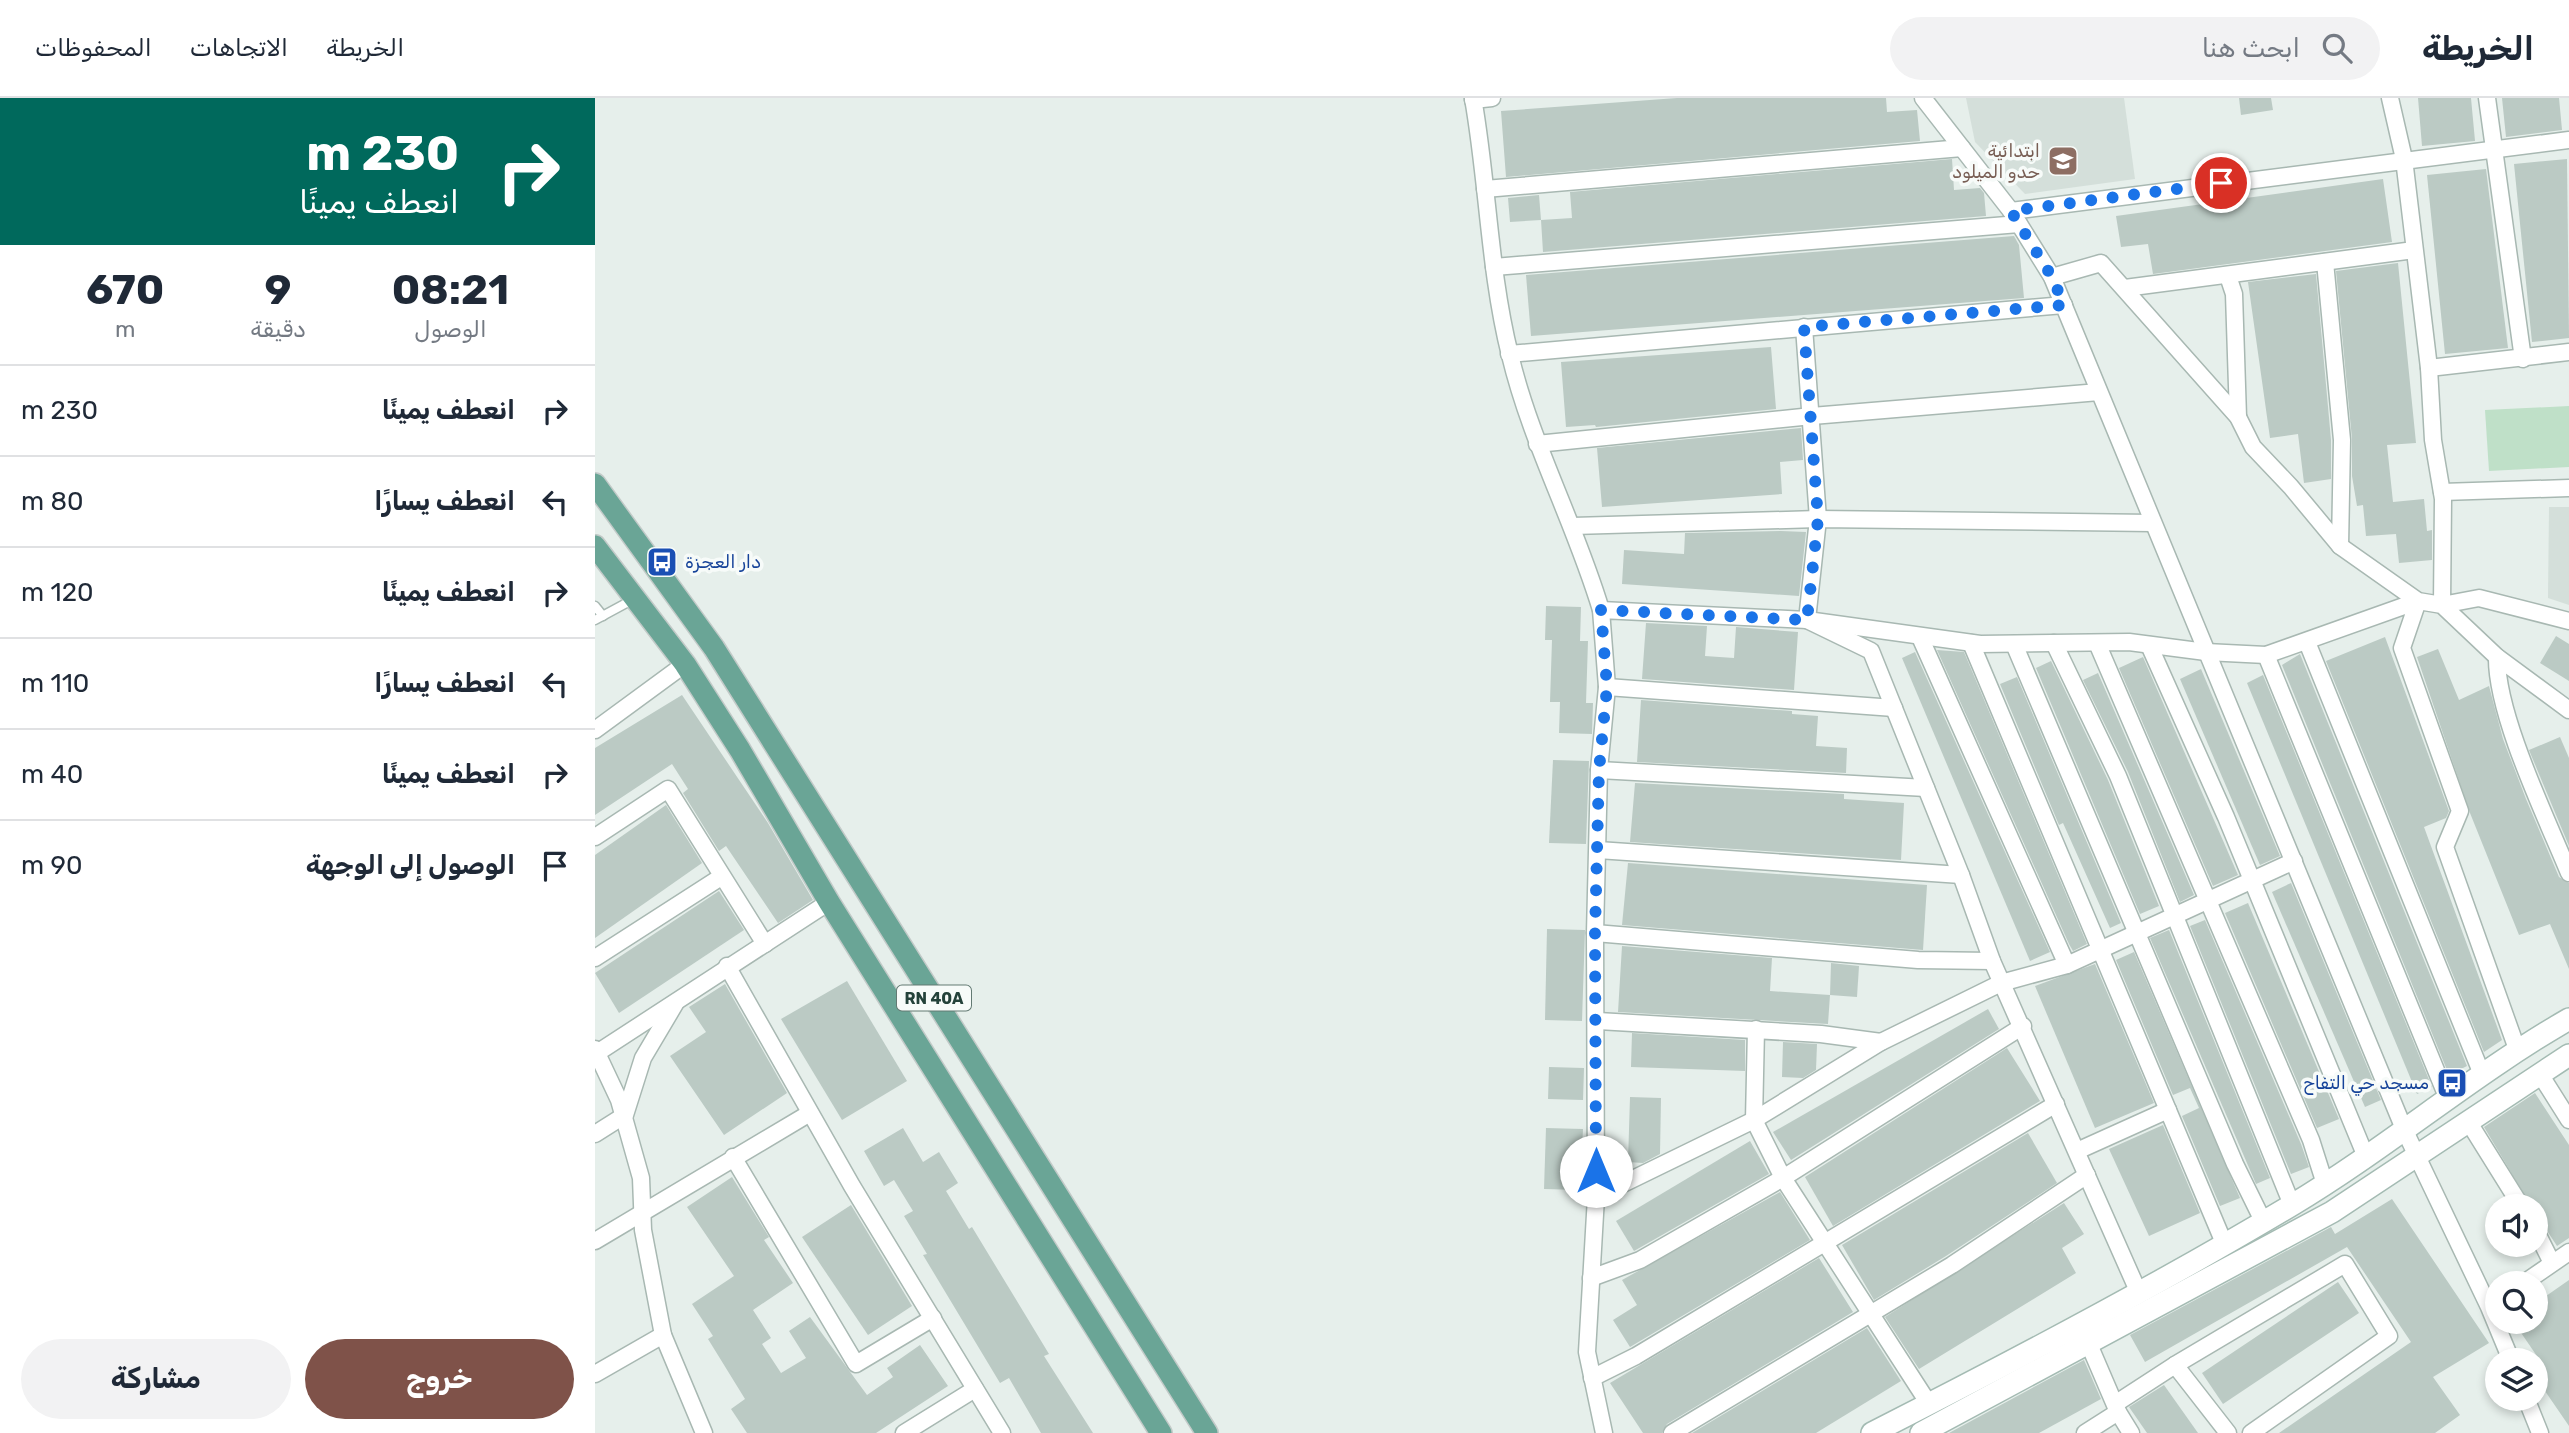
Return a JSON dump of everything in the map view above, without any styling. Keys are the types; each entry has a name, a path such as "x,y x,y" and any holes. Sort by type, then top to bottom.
{"main road":[{"name":"RN 40A","path":"595,484 714,648 1207,1433"},
{"name":"RN 40A","path":"595,546 685,664 740,750 829,902 1161,1433"},
{"path":"1872,1433 2079,1324 2292,1205 2366,1157 2481,1072 2569,1019"},
{"path":"1920,1433 2089,1345 2332,1212 2569,1055"}],"street":[{"path":"1492,98 1473,99 1509,354 1537,444 1573,526 1601,610 1607,687 1599,770 1595,933 1598,1021 1596,1197 1587,1353 1604,1433"},
{"path":"1923,98 2015,217 2052,277 2404,1129 2485,1288"},
{"path":"2390,98 2404,159 2429,368 2433,440 2442,492 2442,605 2497,657 2569,710"},
{"path":"2487,98 2523,359"},
{"path":"1495,267 2015,217 2404,159 2569,140"},
{"path":"1485,189 1962,148"},
{"path":"2125,288 2414,250"},
{"path":"2325,262 2342,440 2340,546"},
{"path":"2052,277 2101,263 2238,417 2253,447 2291,487 2340,546 2418,601 2442,605 2479,598 2566,622"},
{"path":"2228,276 2234,294 2238,417"},
{"path":"1509,354 2064,305"},
{"path":"1804,327 1818,519 1807,620"},
{"path":"2429,368 2569,352"},
{"path":"1537,444 1812,416 2099,392"},
{"path":"2442,492 2569,488"},
{"path":"1573,526 1818,519 2153,523"},
{"path":"1601,610 1807,620 1971,643 2097,643 2266,654 2307,642 2418,601"},
{"path":"2418,601 2403,648 2460,811 2445,847 2517,1049"},
{"path":"1807,620 1871,651 1961,875 1991,961 2023,1026 2138,1291"},
{"path":"1920,637 2067,965"},
{"path":"2307,642 2481,1072"},
{"path":"1971,643 2224,1243"},
{"path":"2054,643 2118,776 2292,1205"},
{"path":"2097,643 2311,1140 2325,1184"},
{"path":"2014,644 2235,1164 2263,1221"},
{"path":"2150,645 2252,880 2366,1157"},
{"path":"2266,654 2447,1097"},
{"path":"2497,657 2497,680 2510,720 2569,873"},
{"path":"595,730 685,664"},
{"path":"1607,687 1893,708"},
{"path":"1599,770 1926,788"},
{"path":"595,836 668,789 765,944"},
{"path":"1598,850 1961,875"},
{"path":"1596,1197 1754,1120 1881,1042 2001,983 2067,965 2294,861"},
{"path":"595,958 721,877"},
{"path":"704,1433 663,1335 643,1230 642,1178 625,1115 596,1051 829,902"},
{"path":"1595,933 1918,960 1991,961"},
{"path":"727,966 810,1112 1002,1433"},
{"path":"595,1134 625,1115 643,1058 677,1000"},
{"path":"1598,1021 1756,1029 1881,1042"},
{"path":"1591,1278 1640,1260 1783,1178 2023,1026"},
{"path":"1756,1029 1754,1120 1783,1178 1929,1404"},
{"path":"2540,1074 2569,1120"},
{"path":"1593,1378 1636,1356 2056,1104"},
{"path":"2077,1151 2168,1110"},
{"path":"595,1241 810,1112"},
{"path":"2468,1121 2514,1194"},
{"path":"733,1157 856,1364 933,1318"},
{"path":"1672,1433 1871,1314 2087,1175"},
{"path":"2541,1271 2569,1252"},
{"path":"2548,1255 2552,1263"},
{"path":"2085,1433 2175,1365 2345,1264 2389,1336 2251,1433"},
{"path":"2079,1324 2131,1433"},
{"path":"595,1374 663,1335"},
{"path":"2175,1365 2228,1433"},
{"path":"904,1433 975,1389"},
{"path":"2531,1411 2540,1433"}],"lane":[{"path":"595,606 599,618 634,599"}],"shaded area":[{"name":"ابتدائية حدو الميلود","path":"1966,98 2124,98 2135,179 2025,194 1975,142"},
{"path":"2549,507 2569,507 2569,605 2548,598"}],"green space":[{"path":"2569,406 2569,467 2489,471 2485,410"}],"building":[{"path":"1677,98 1886,98 1887,112 1917,110 1920,141 1506,177 1501,111"},
{"path":"2239,98 2271,98 2273,110 2241,115"},
{"path":"2418,98 2471,98 2475,141 2422,146"},
{"path":"2502,98 2559,98 2562,130 2506,137"},
{"path":"1952,159 1954,190 1980,188 1984,193 1986,216 1543,252 1541,220 1572,218 1570,192"},
{"path":"2567,159 2569,338 2532,342 2514,164"},
{"path":"2486,169 2508,348 2445,354 2427,175"},
{"path":"2383,179 2392,242 2153,274 2148,244 2121,247 2116,216"},
{"path":"1539,195 1541,220 1510,222 1508,198"},
{"path":"2014,236 2019,245 2024,298 1531,336 1526,275"},
{"path":"2398,263 2416,443 2387,445 2393,502 2424,499 2427,531 2432,530 2432,560 2399,563 2396,534 2366,536 2363,505 2357,506 2352,476 2352,439 2336,271"},
{"path":"2316,274 2331,440 2331,479 2304,483 2298,434 2270,438 2248,282"},
{"path":"1771,347 1776,409 1596,427 1566,427 1561,362"},
{"path":"1801,428 1803,460 1780,462 1782,494 1602,507 1597,448"},
{"path":"1806,532 1799,596 1622,584 1624,550 1684,554 1685,533"},
{"path":"1546,606 1581,607 1580,641 1588,641 1586,703 1593,703 1592,734 1559,733 1560,702 1550,702 1552,640 1545,640"},
{"path":"1646,623 1707,626 1705,656 1734,658 1736,627 1798,632 1794,690 1642,679"},
{"path":"2556,636 2569,644 2569,681 2540,663"},
{"path":"2385,637 2449,811 2446,818 2424,827 2502,1040 2484,1052 2326,661"},
{"path":"2438,649 2459,700 2489,686 2503,739 2526,799 2559,877 2569,883 2569,969 2550,924 2519,935 2470,813 2417,657"},
{"path":"1937,650 1964,652 2087,944 2073,951 2069,944"},
{"path":"1915,652 2050,952 2030,961 1902,658"},
{"path":"2300,654 2467,1066 2449,1075 2282,665"},
{"path":"2143,657 2238,875 2213,886 2119,668"},
{"path":"2051,661 2108,780 2159,906 2140,914 2036,668"},
{"path":"2201,669 2280,856 2260,865 2180,679"},
{"path":"2098,673 2194,895 2180,902 2128,772 2083,680"},
{"path":"2263,675 2432,1087 2417,1094 2247,683"},
{"path":"2017,677 2121,923 2110,928 2063,823 2059,825 2000,684"},
{"path":"682,695 768,823 813,900 778,923 726,846 719,851 683,793 688,789 672,764 595,815 595,748"},
{"path":"1641,700 1792,711 1792,714 1818,716 1816,746 1847,748 1846,773 1637,762"},
{"path":"2560,737 2569,758 2569,846 2529,750"},
{"path":"1553,760 1589,761 1586,844 1549,843"},
{"path":"1635,783 1844,794 1844,799 1904,803 1901,860 1630,842"},
{"path":"666,805 702,863 595,938 595,855"},
{"path":"1628,863 1927,885 1923,950 1622,925"},
{"path":"2291,883 2381,1100 2365,1107 2272,892"},
{"path":"719,891 744,930 619,1013 595,973"},
{"path":"2248,903 2339,1119 2317,1128 2225,913"},
{"path":"2205,920 2309,1167 2291,1174 2190,926"},
{"path":"1547,929 1585,930 1582,1021 1545,1020"},
{"path":"2169,930 2270,1178 2256,1184 2150,938"},
{"path":"1622,946 1772,958 1770,991 1830,995 1828,1024 1618,1012"},
{"path":"2134,952 2240,1198 2220,1206 2182,1116 2199,1108 2190,1088 2173,1095 2116,960"},
{"path":"1831,963 1859,966 1857,997 1830,995"},
{"path":"2095,964 2154,1103 2095,1128 2035,986"},
{"path":"847,981 907,1081 842,1120 781,1019"},
{"path":"725,984 787,1093 724,1135 670,1056 706,1032 689,1007"},
{"path":"1988,1009 1999,1029 1791,1160 1773,1132"},
{"path":"1632,1033 1745,1040 1745,1071 1631,1067"},
{"path":"1783,1042 1817,1044 1816,1070 1803,1078 1782,1077"},
{"path":"2007,1048 2040,1101 1833,1226 1805,1177"},
{"path":"1549,1067 1584,1068 1583,1100 1548,1099"},
{"path":"2535,1093 2569,1145 2569,1238 2557,1246 2548,1232 2548,1194 2524,1194 2484,1127"},
{"path":"1630,1097 1661,1098 1660,1154 1643,1163 1628,1162"},
{"path":"2163,1125 2200,1213 2149,1236 2109,1149"},
{"path":"903,1128 923,1162 939,1152 958,1183 946,1191 969,1229 972,1227 1049,1354 1044,1356 1093,1433 1041,1433 1009,1378 1000,1383 923,1255 927,1254 904,1216 913,1211 894,1180 884,1186 864,1151"},
{"path":"1546,1128 1583,1129 1580,1190 1544,1189"},
{"path":"2028,1133 2057,1183 1874,1300 1842,1245"},
{"path":"1750,1141 1769,1174 1634,1251 1616,1221"},
{"path":"732,1177 769,1237 764,1240 793,1283 753,1310 771,1338 762,1344 781,1373 806,1358 789,1331 810,1317 867,1395 893,1377 887,1368 920,1345 948,1386 876,1433 747,1433 731,1409 745,1399 708,1339 713,1336 692,1304 734,1276 687,1207"},
{"path":"1780,1192 1810,1240 1630,1347 1613,1320 1637,1305 1622,1280"},
{"path":"2392,1199 2489,1343 2433,1377 2460,1415 2435,1433 2279,1433 2411,1342 2347,1247 2145,1362 2130,1335 2331,1227 2335,1234"},
{"path":"2064,1203 2084,1234 2062,1248 2076,1273 1919,1369 1885,1317"},
{"path":"851,1205 912,1306 868,1335 802,1237"},
{"path":"1819,1258 1853,1312 1667,1424 1662,1433 1643,1433 1610,1383"},
{"path":"2569,1280 2569,1426 2548,1395 2548,1348 2531,1348 2522,1334 2548,1334 2548,1295"},
{"path":"2338,1282 2359,1313 2223,1404 2202,1373"},
{"path":"1867,1328 1901,1381 1816,1433 1692,1433"},
{"path":"2084,1360 2101,1399 2039,1433 1949,1433"},
{"path":"2164,1385 2198,1433 2147,1433 2129,1407"}],"place":[{"name":"ابتدائية حدو الميلود","path":"2063,161"},
{"name":"دار العجزة","path":"662,562"},
{"name":"مسجد حي التفاح","path":"2452,1083"}],"route":[{"path":"1596,1171 1598,1021 1595,933 1599,770 1607,687 1601,610 1807,620 1818,519 1804,327 2064,305 2052,277 2011,211 2221,183"}]}
